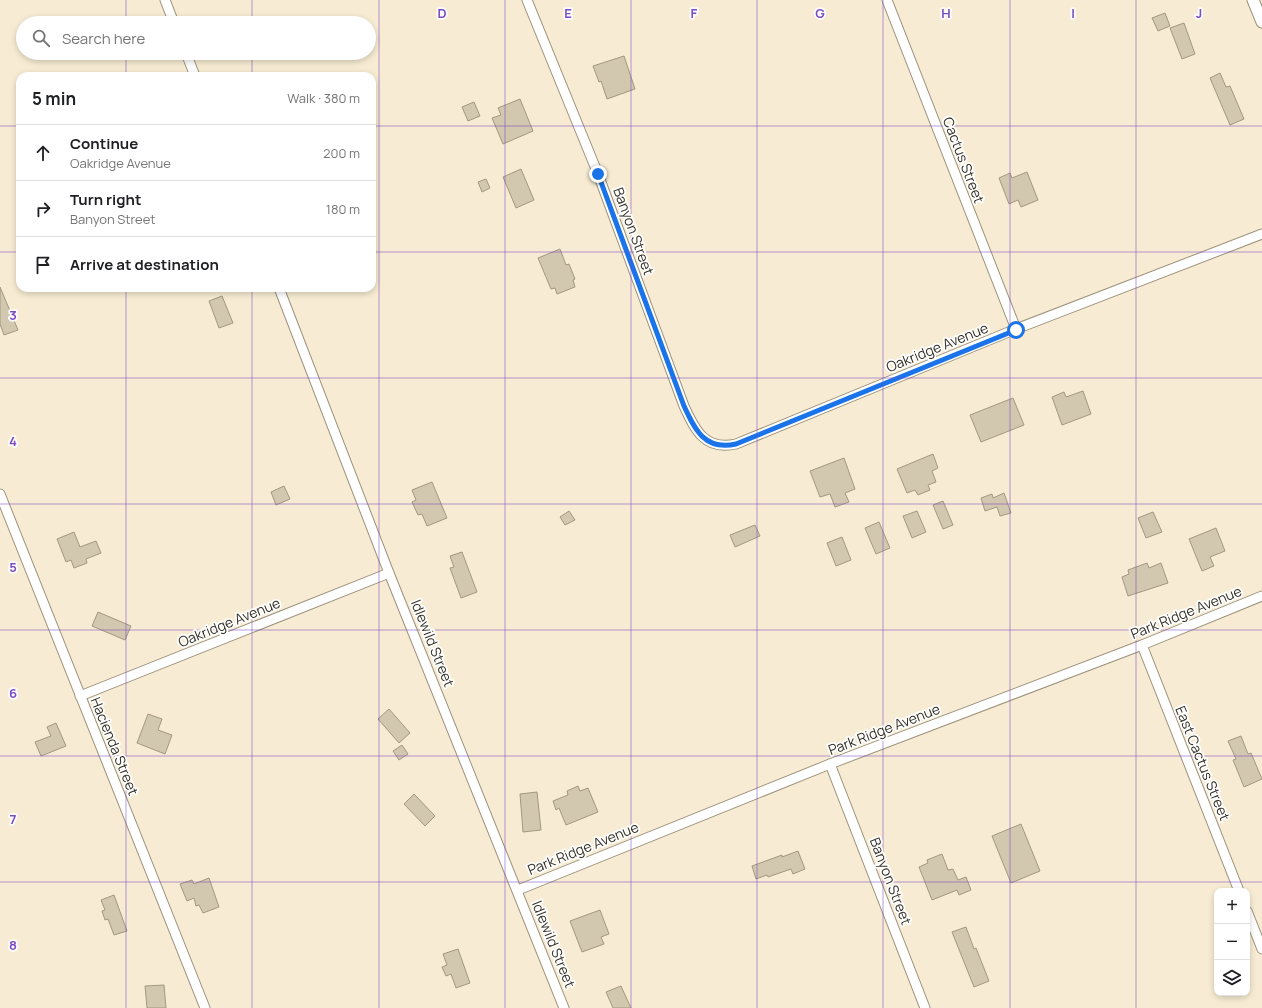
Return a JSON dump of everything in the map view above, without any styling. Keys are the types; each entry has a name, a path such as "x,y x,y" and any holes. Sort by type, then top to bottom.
{"street":[{"path":"165,0 171,16"},
{"name":"Banyon Street","path":"528,0 598,174 684,406 699,434 712,444"},
{"name":"Cactus Street","path":"887,0 1016,330"},
{"path":"1253,0 1262,22"},
{"path":"189,60 193,72"},
{"name":"Oakridge Avenue","path":"712,444 725,447 736,444 1016,330 1262,234"},
{"name":"Idlewild Street","path":"281,292 390,573 564,1008"},
{"name":"Hacienda Street","path":"0,494 205,1008"},
{"name":"Oakridge Avenue","path":"80,696 390,573"},
{"name":"Park Ridge Avenue","path":"518,890 830,764 1142,645 1262,596"},
{"name":"East Cactus Street","path":"1142,645 1238,888"},
{"name":"Banyon Street","path":"830,764 925,1008"},
{"path":"1250,919 1262,949"}],"building":[{"path":"1165,13 1170,26 1158,31 1152,18"},
{"path":"1184,23 1195,54 1182,59 1170,28"},
{"path":"624,56 635,89 607,99 601,81 599,82 593,66"},
{"path":"1220,73 1226,87 1230,86 1244,119 1230,125 1210,78"},
{"path":"520,99 533,131 503,144 492,118 501,115 498,108"},
{"path":"474,102 480,116 468,121 462,107"},
{"path":"521,169 534,200 516,208 503,177"},
{"path":"1027,172 1038,200 1021,207 1018,200 1009,204 999,178 1010,173 1012,178"},
{"path":"486,179 490,188 482,192 478,182"},
{"path":"560,249 566,265 569,264 575,279 573,280 575,287 557,294 555,288 551,289 538,258"},
{"path":"0,287 18,330 4,335 0,324"},
{"path":"222,296 233,323 219,328 209,301"},
{"path":"1083,391 1091,414 1062,425 1052,397 1064,392 1066,397"},
{"path":"1013,398 1024,425 981,442 970,415"},
{"path":"933,454 938,468 932,471 936,482 928,485 930,490 918,495 915,490 907,493 897,469"},
{"path":"844,458 855,489 845,493 849,502 835,507 830,494 820,497 810,471"},
{"path":"432,482 447,518 427,526 422,514 418,515 412,502 416,500 412,490"},
{"path":"284,486 290,499 276,505 271,492"},
{"path":"1004,493 1011,513 1000,516 997,507 985,511 981,498 992,494 993,498"},
{"path":"943,501 953,525 943,529 933,505"},
{"path":"569,511 575,520 565,525 560,517"},
{"path":"917,511 926,532 912,538 903,516"},
{"path":"1153,512 1162,532 1146,538 1138,518"},
{"path":"879,522 890,548 876,554 865,528"},
{"path":"755,525 760,536 735,547 730,535"},
{"path":"1216,528 1225,551 1210,557 1214,566 1202,571 1189,539"},
{"path":"74,532 80,547 96,541 101,553 86,559 87,563 74,568 71,560 66,562 57,539"},
{"path":"842,537 851,560 836,566 827,543"},
{"path":"462,552 477,592 461,598 450,568 454,567 450,556"},
{"path":"1147,563 1149,568 1161,563 1168,583 1128,596 1122,577 1129,574 1128,570"},
{"path":"98,612 131,626 125,640 92,626"},
{"path":"389,709 410,733 399,743 378,719"},
{"path":"148,714 162,719 158,730 172,735 165,754 137,743"},
{"path":"56,723 66,746 41,756 35,742 51,736 47,727"},
{"path":"1241,736 1248,754 1251,753 1262,779 1244,787 1233,760 1236,759 1228,741"},
{"path":"402,745 408,754 399,760 393,751"},
{"path":"578,786 580,791 588,788 598,812 566,825 559,808 556,810 553,801 568,795 567,791"},
{"path":"537,792 541,830 523,832 520,794"},
{"path":"414,794 435,816 425,826 404,804"},
{"path":"1021,824 1040,871 1011,883 992,836"},
{"path":"798,851 805,869 793,874 791,869 768,877 767,875 756,879 752,866"},
{"path":"942,854 948,870 953,869 958,880 966,877 971,890 959,895 957,890 932,900 919,867 928,863 927,860"},
{"path":"209,878 219,907 203,913 199,905 196,906 194,898 187,901 180,884 192,880 194,884"},
{"path":"114,895 127,931 114,935 108,919 105,920 102,911 105,910 101,900"},
{"path":"600,910 609,934 601,937 604,944 582,952 570,921"},
{"path":"966,927 974,949 976,948 989,981 974,987 952,932"},
{"path":"458,949 470,983 456,988 451,974 446,976 442,967 447,965 443,954"},
{"path":"164,985 166,1008 147,1008 145,986"},
{"path":"621,986 631,1008 613,1008 606,992"}],"route":[{"path":"598,174 684,406 699,434 712,444 725,447 736,444 1016,330"}]}
